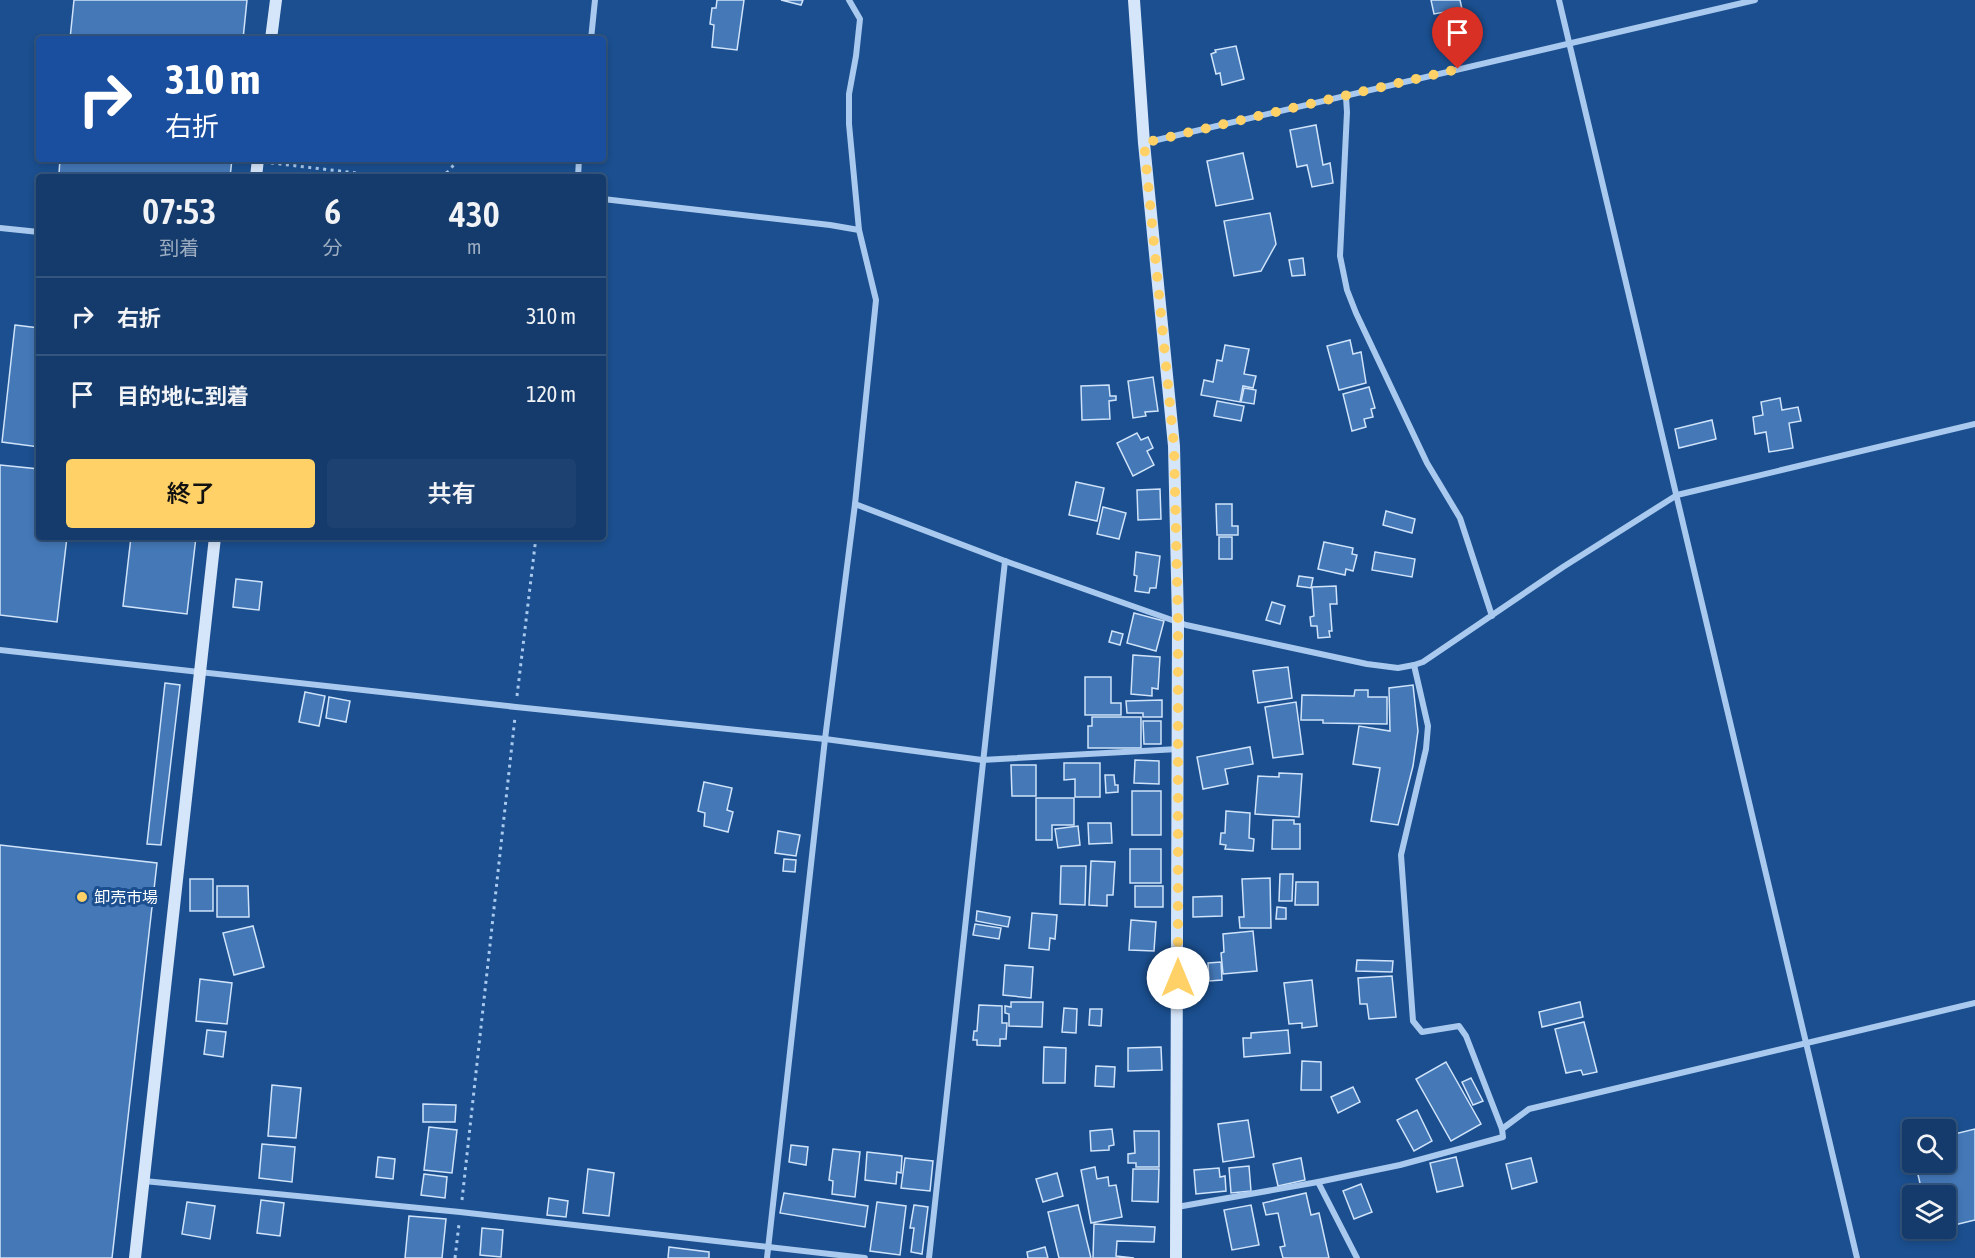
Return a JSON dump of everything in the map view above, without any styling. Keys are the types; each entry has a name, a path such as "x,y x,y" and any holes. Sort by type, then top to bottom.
{"street":[{"path":"271,36 276,0"},
{"path":"591,36 595,0"},
{"path":"767,1258 825,739 855,504 876,300 859,230 849,124 849,94 860,19 849,0"},
{"path":"1134,0 1144,143 1174,446 1178,621 1176,1258"},
{"path":"1559,0 1857,1258"},
{"path":"1144,143 1755,0"},
{"path":"1346,97 1340,250 1347,290 1427,463 1460,518 1492,616"},
{"path":"606,199 859,230"},
{"path":"0,228 36,232"},
{"path":"855,504 1005,561 1186,625 1367,664 1398,668 1423,662 1563,567 1677,495 1975,424"},
{"path":"135,1258 215,540"},
{"path":"929,1258 1005,561"},
{"path":"0,650 825,739 982,760 1178,749"},
{"path":"1177,1207 1400,1165 1503,1137 1503,1129 1466,1036 1458,1026 1422,1032 1413,1021 1401,855 1426,749 1428,726 1414,665"},
{"path":"1503,1129 1528,1109 1975,1004"},
{"path":"144,1181 460,1212 865,1258"},
{"path":"1318,1182 1357,1258"}],"path":[{"path":"273,162 367,174"},
{"path":"444,174 456,162"},
{"path":"455,1258 536,540"}],"building":[{"path":"74,0 247,0 243,36 70,36"},
{"path":"717,0 744,0 737,50 712,47 714,25 710,24 712,8 716,8"},
{"path":"781,0 803,0 801,5"},
{"path":"1431,0 1460,0 1462,9 1434,14"},
{"path":"1464,12 1471,45 1451,49 1444,17"},
{"path":"1236,46 1244,79 1222,85 1220,73 1216,74 1211,54 1216,52 1215,50"},
{"path":"1316,125 1323,165 1330,163 1333,183 1312,187 1307,165 1297,167 1290,130"},
{"path":"1243,153 1253,199 1216,206 1207,161"},
{"path":"60,162 232,162 230,174 59,174"},
{"path":"1270,213 1276,244 1261,271 1234,276 1224,221"},
{"path":"1303,258 1305,275 1292,276 1289,260"},
{"path":"15,325 36,328 36,447 2,442"},
{"path":"1350,340 1353,354 1361,352 1366,383 1339,390 1327,346"},
{"path":"1225,345 1249,349 1244,374 1256,376 1253,388 1243,386 1240,402 1201,395 1204,380 1213,382 1217,360 1222,361"},
{"path":"1153,377 1158,411 1145,412 1146,416 1133,418 1128,381"},
{"path":"1109,385 1110,396 1116,396 1116,400 1109,401 1110,419 1082,420 1081,386"},
{"path":"1369,387 1375,408 1371,409 1373,417 1364,419 1366,427 1352,431 1343,394"},
{"path":"1244,388 1256,390 1254,404 1241,402"},
{"path":"1780,398 1782,410 1798,407 1801,421 1789,423 1793,448 1769,452 1766,432 1755,434 1753,417 1763,415 1761,402"},
{"path":"1217,401 1244,406 1241,421 1214,416"},
{"path":"1712,420 1716,439 1679,448 1675,429"},
{"path":"1137,433 1141,440 1148,437 1153,448 1147,451 1154,465 1133,476 1117,443"},
{"path":"0,465 36,469 36,540 67,540 57,622 0,615"},
{"path":"1076,482 1104,488 1097,521 1069,515"},
{"path":"1160,489 1161,519 1138,520 1137,490"},
{"path":"1216,504 1232,504 1232,526 1238,526 1238,535 1217,535"},
{"path":"1103,507 1126,513 1119,539 1097,534"},
{"path":"1386,511 1415,519 1412,533 1383,525"},
{"path":"1219,537 1232,537 1232,559 1219,559"},
{"path":"131,540 196,540 187,614 123,606"},
{"path":"1324,542 1353,548 1352,554 1357,555 1353,571 1346,569 1345,575 1318,569"},
{"path":"1136,552 1160,556 1156,588 1150,588 1149,593 1135,591"},
{"path":"1375,552 1415,559 1412,577 1372,570"},
{"path":"1299,576 1313,578 1311,588 1297,586"},
{"path":"236,579 262,582 259,610 233,607"},
{"path":"1336,586 1337,604 1330,604 1332,631 1329,631 1330,637 1318,638 1317,626 1311,626 1310,617 1314,616 1312,587"},
{"path":"1272,602 1285,606 1280,624 1266,620"},
{"path":"1134,613 1164,621 1156,651 1127,643"},
{"path":"1112,631 1123,634 1120,645 1109,642"},
{"path":"1133,655 1160,657 1158,689 1152,688 1152,696 1131,694"},
{"path":"1288,667 1292,698 1258,703 1253,671"},
{"path":"1085,677 1111,677 1111,703 1121,703 1121,715 1085,715"},
{"path":"165,683 180,685 161,845 147,844"},
{"path":"1413,685 1418,731 1413,766 1398,825 1371,821 1380,768 1353,764 1359,726 1390,731 1389,688"},
{"path":"1355,690 1368,690 1368,697 1387,697 1387,724 1323,723 1323,720 1301,720 1302,695 1354,696"},
{"path":"305,692 325,696 319,726 299,722"},
{"path":"329,697 350,701 346,722 326,718"},
{"path":"1162,700 1162,717 1143,717 1143,713 1127,713 1126,701"},
{"path":"1296,702 1303,754 1273,758 1265,707"},
{"path":"1092,717 1141,717 1141,748 1088,748 1088,726 1092,726"},
{"path":"1143,721 1161,721 1161,744 1144,744"},
{"path":"1250,747 1253,764 1225,769 1228,784 1203,789 1197,757"},
{"path":"1135,760 1159,761 1159,784 1134,783"},
{"path":"1064,763 1100,763 1100,797 1075,797 1075,779 1064,780"},
{"path":"1011,765 1036,765 1036,796 1012,796"},
{"path":"1279,773 1302,774 1299,817 1255,814 1258,776 1279,777"},
{"path":"1105,775 1114,775 1118,792 1106,793"},
{"path":"704,782 732,788 727,810 733,812 728,832 704,826 705,813 698,811"},
{"path":"1132,791 1161,791 1161,835 1132,835"},
{"path":"1036,798 1074,798 1074,825 1052,825 1052,840 1036,840"},
{"path":"1226,811 1250,813 1249,838 1254,839 1253,851 1225,849 1226,845 1220,844 1221,833 1225,833"},
{"path":"1273,820 1294,820 1294,824 1300,824 1300,849 1272,849"},
{"path":"1088,823 1111,823 1112,843 1089,844"},
{"path":"1078,826 1080,845 1058,848 1055,829"},
{"path":"778,831 800,835 796,856 775,853"},
{"path":"0,845 157,863 112,1258 0,1258"},
{"path":"1130,849 1161,849 1161,883 1130,883"},
{"path":"784,859 796,860 795,872 783,871"},
{"path":"1091,861 1115,862 1113,895 1107,895 1107,906 1089,905"},
{"path":"1061,866 1086,866 1085,905 1060,904"},
{"path":"1280,874 1293,874 1292,901 1279,901"},
{"path":"1270,878 1271,928 1240,928 1239,917 1244,917 1242,879"},
{"path":"190,879 213,879 213,911 190,911"},
{"path":"1296,882 1318,882 1318,905 1295,905"},
{"path":"217,886 248,886 249,917 217,917"},
{"path":"1135,886 1163,886 1163,907 1135,907"},
{"path":"1222,896 1222,916 1193,917 1193,897"},
{"path":"1277,907 1286,908 1286,919 1276,919"},
{"path":"977,911 1010,917 1008,927 976,921"},
{"path":"1032,913 1057,915 1055,939 1050,938 1049,950 1029,948"},
{"path":"1131,920 1156,922 1154,951 1129,950"},
{"path":"975,924 1001,928 999,939 973,935"},
{"path":"253,926 264,967 234,975 223,933"},
{"path":"1253,931 1257,971 1223,974 1221,953 1224,952 1223,934"},
{"path":"1357,960 1393,961 1392,972 1356,971"},
{"path":"1221,962 1222,980 1209,981 1208,963"},
{"path":"1005,965 1033,967 1031,998 1003,995"},
{"path":"1392,976 1396,1017 1369,1019 1367,1004 1360,1004 1358,978"},
{"path":"200,979 232,983 227,1024 196,1021"},
{"path":"1312,980 1317,1026 1302,1028 1302,1023 1289,1024 1284,983"},
{"path":"1011,1002 1043,1002 1042,1027 1009,1026 1009,1014 1005,1013 1005,1006 1011,1007"},
{"path":"1580,1002 1583,1017 1542,1027 1539,1012"},
{"path":"979,1005 1002,1006 1002,1023 1007,1023 1006,1039 1000,1039 1000,1046 977,1045 977,1040 973,1040 974,1031 977,1031"},
{"path":"1064,1008 1077,1009 1076,1033 1062,1032"},
{"path":"1090,1009 1102,1009 1101,1026 1089,1025"},
{"path":"1584,1022 1597,1072 1583,1075 1581,1070 1566,1073 1555,1029"},
{"path":"207,1030 226,1032 223,1057 204,1054"},
{"path":"1288,1030 1290,1053 1244,1057 1243,1038 1251,1038 1251,1033"},
{"path":"1044,1047 1066,1048 1065,1083 1043,1083"},
{"path":"1161,1047 1162,1070 1128,1071 1128,1048"},
{"path":"1302,1061 1321,1062 1321,1090 1301,1090"},
{"path":"1446,1062 1481,1124 1451,1141 1416,1079"},
{"path":"1096,1066 1115,1067 1114,1087 1095,1086"},
{"path":"1471,1078 1483,1101 1473,1105 1462,1082"},
{"path":"272,1085 301,1088 296,1138 268,1136"},
{"path":"1353,1087 1360,1102 1338,1113 1331,1097"},
{"path":"423,1104 456,1105 455,1122 423,1122"},
{"path":"1417,1110 1432,1141 1414,1151 1397,1120"},
{"path":"1248,1120 1254,1157 1223,1162 1218,1124"},
{"path":"429,1127 457,1130 452,1173 424,1170"},
{"path":"1112,1129 1114,1145 1109,1146 1109,1150 1091,1151 1090,1131"},
{"path":"1975,1129 1975,1220 1956,1225 1956,1185 1920,1185 1918,1173 1956,1173 1956,1134"},
{"path":"1134,1131 1159,1131 1159,1167 1136,1167 1136,1163 1128,1163 1128,1154 1135,1153"},
{"path":"262,1144 295,1147 292,1182 259,1178"},
{"path":"791,1145 808,1147 806,1165 789,1162"},
{"path":"833,1149 860,1152 855,1197 832,1194 833,1181 829,1180"},
{"path":"867,1152 902,1156 901,1173 897,1172 896,1184 865,1180"},
{"path":"378,1157 395,1159 393,1179 376,1177"},
{"path":"1456,1157 1463,1186 1437,1192 1430,1163"},
{"path":"905,1158 933,1161 930,1191 901,1188"},
{"path":"1301,1158 1305,1180 1278,1186 1273,1164"},
{"path":"1531,1158 1537,1182 1512,1189 1506,1164"},
{"path":"1249,1166 1251,1191 1231,1193 1229,1168"},
{"path":"1095,1167 1097,1179 1108,1177 1109,1186 1116,1185 1122,1217 1091,1223 1081,1170"},
{"path":"1219,1168 1220,1177 1225,1176 1226,1191 1196,1194 1194,1170"},
{"path":"588,1169 614,1173 609,1216 583,1213"},
{"path":"1133,1169 1159,1169 1158,1202 1132,1201"},
{"path":"1057,1173 1063,1196 1043,1202 1036,1179"},
{"path":"424,1174 447,1177 445,1198 421,1195"},
{"path":"1361,1184 1372,1212 1354,1219 1343,1191"},
{"path":"784,1193 868,1206 865,1227 780,1213"},
{"path":"1306,1193 1311,1215 1319,1213 1329,1258 1283,1258 1280,1247 1285,1246 1278,1213 1266,1215 1263,1203"},
{"path":"549,1198 568,1201 566,1217 547,1215"},
{"path":"261,1200 284,1203 280,1236 257,1233"},
{"path":"187,1202 215,1206 210,1239 182,1234"},
{"path":"877,1202 906,1206 900,1255 870,1251"},
{"path":"914,1205 928,1207 922,1254 911,1252 914,1228 910,1228"},
{"path":"1078,1205 1091,1258 1059,1258 1048,1212"},
{"path":"1251,1205 1259,1245 1232,1250 1224,1210"},
{"path":"409,1216 446,1219 442,1258 405,1258"},
{"path":"1094,1224 1155,1227 1154,1242 1117,1241 1116,1256 1134,1258 1093,1258"},
{"path":"482,1228 503,1230 501,1257 480,1255"},
{"path":"669,1247 709,1252 709,1258 668,1258"},
{"path":"1045,1247 1048,1258 1028,1258 1027,1252"}],"place":[{"name":"卸売市場","path":"82,897"}],"route":[{"path":"1178,978 1178,621 1174,446 1144,143 1458,69"}]}
